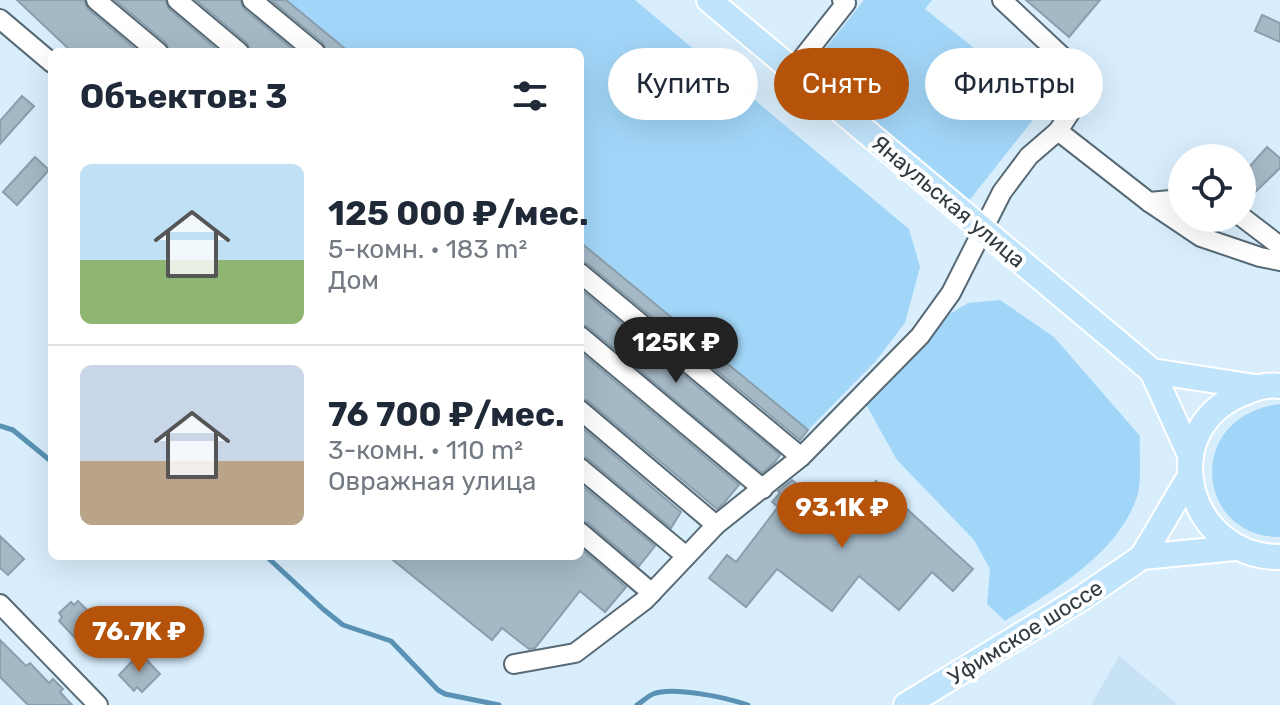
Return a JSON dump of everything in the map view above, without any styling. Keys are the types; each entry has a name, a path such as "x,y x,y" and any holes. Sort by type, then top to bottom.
{"main road":[{"name":"Янаульская улица","path":"709,0 774,54"},
{"name":"Янаульская улица","path":"853,120 1152,371"},
{"path":"1273,384 1152,371 1190,466 1196,505 1212,530 1235,548 1279,558"},
{"path":"1142,557 1190,466 1202,426 1225,401 1273,384"},
{"path":"1142,557 1235,548"},
{"name":"Уфимское шоссе","path":"906,705 1082,598 1142,557"}],"street":[{"path":"96,0 153,48"},
{"path":"177,0 234,48"},
{"path":"252,0 310,48"},
{"path":"514,664 575,653 652,593 716,525 801,457 920,336 951,293 1002,192 1029,156 1058,131 1085,90 1081,74 1002,0"},
{"path":"810,48 846,1"},
{"path":"0,19 48,60"},
{"path":"1058,131 1149,202 1201,237 1280,261"},
{"path":"1149,202 1168,200"},
{"path":"1256,228 1280,246"},
{"path":"584,276 801,457"},
{"path":"584,339 763,489"},
{"path":"584,413 716,525"},
{"path":"584,471 686,556"},
{"path":"584,535 652,593"},
{"path":"0,604 98,705"}],"shaded area":[{"path":"286,0 635,0 692,48 608,48 608,120 758,120 758,103 774,116 774,120 779,120 909,229 920,267 905,323 875,362 808,430 584,245 584,48 344,48"},
{"path":"864,0 932,0 925,9 974,48 925,48 925,120 1033,120 968,202 865,120 909,120 909,48 826,48"},
{"path":"1000,300 1054,337 1140,436 1139,491 1128,518 1115,536 1082,569 1005,621 987,604 990,569 974,540 897,460 864,401 938,321 968,303"},
{"path":"1280,404 1280,537 1252,532 1231,518 1217,498 1212,475 1215,451 1228,430 1249,413"},
{"path":"1119,656 1178,705 1091,705"}],"building":[{"path":"17,0 84,0 88,9 134,48 68,48"},
{"path":"115,0 165,0 169,9 215,48 168,48"},
{"path":"196,0 240,0 244,9 291,48 249,48"},
{"path":"271,0 286,0 344,48 325,48"},
{"path":"1026,0 1100,0 1069,37"},
{"path":"1262,15 1280,23 1280,42 1255,31"},
{"path":"22,96 34,106 0,144 0,121"},
{"path":"1267,147 1280,158 1280,168 1256,191 1256,159"},
{"path":"35,157 48,169 17,205 3,192"},
{"path":"584,245 808,430 800,440 584,262"},
{"path":"584,292 780,455 762,473 584,326"},
{"path":"584,355 739,485 717,509 584,400"},
{"path":"584,429 681,512 671,528 584,458"},
{"path":"792,480 840,521 876,481 973,569 953,591 932,572 899,610 859,576 832,611 777,569 746,607 709,578 727,555 736,562 778,507 772,502 780,493 778,491"},
{"path":"584,487 655,546 639,566 584,522"},
{"path":"0,536 24,559 8,575 0,568"},
{"path":"584,551 626,587 605,612 580,591 535,648 529,649 502,628 492,640 393,560 584,560"},
{"path":"78,601 99,622 79,642 59,621 62,617 59,613 71,602 74,605"},
{"path":"0,640 26,666 30,663 49,683 53,679 72,705 28,705 0,677"},
{"path":"140,653 160,674 142,692 137,687 134,691 119,675"}],"waterway":[{"path":"0,426 13,430 48,459"},
{"path":"270,560 343,625 391,641 438,690 499,705"},
{"path":"637,705 653,694 673,691 714,696 748,705"}]}
